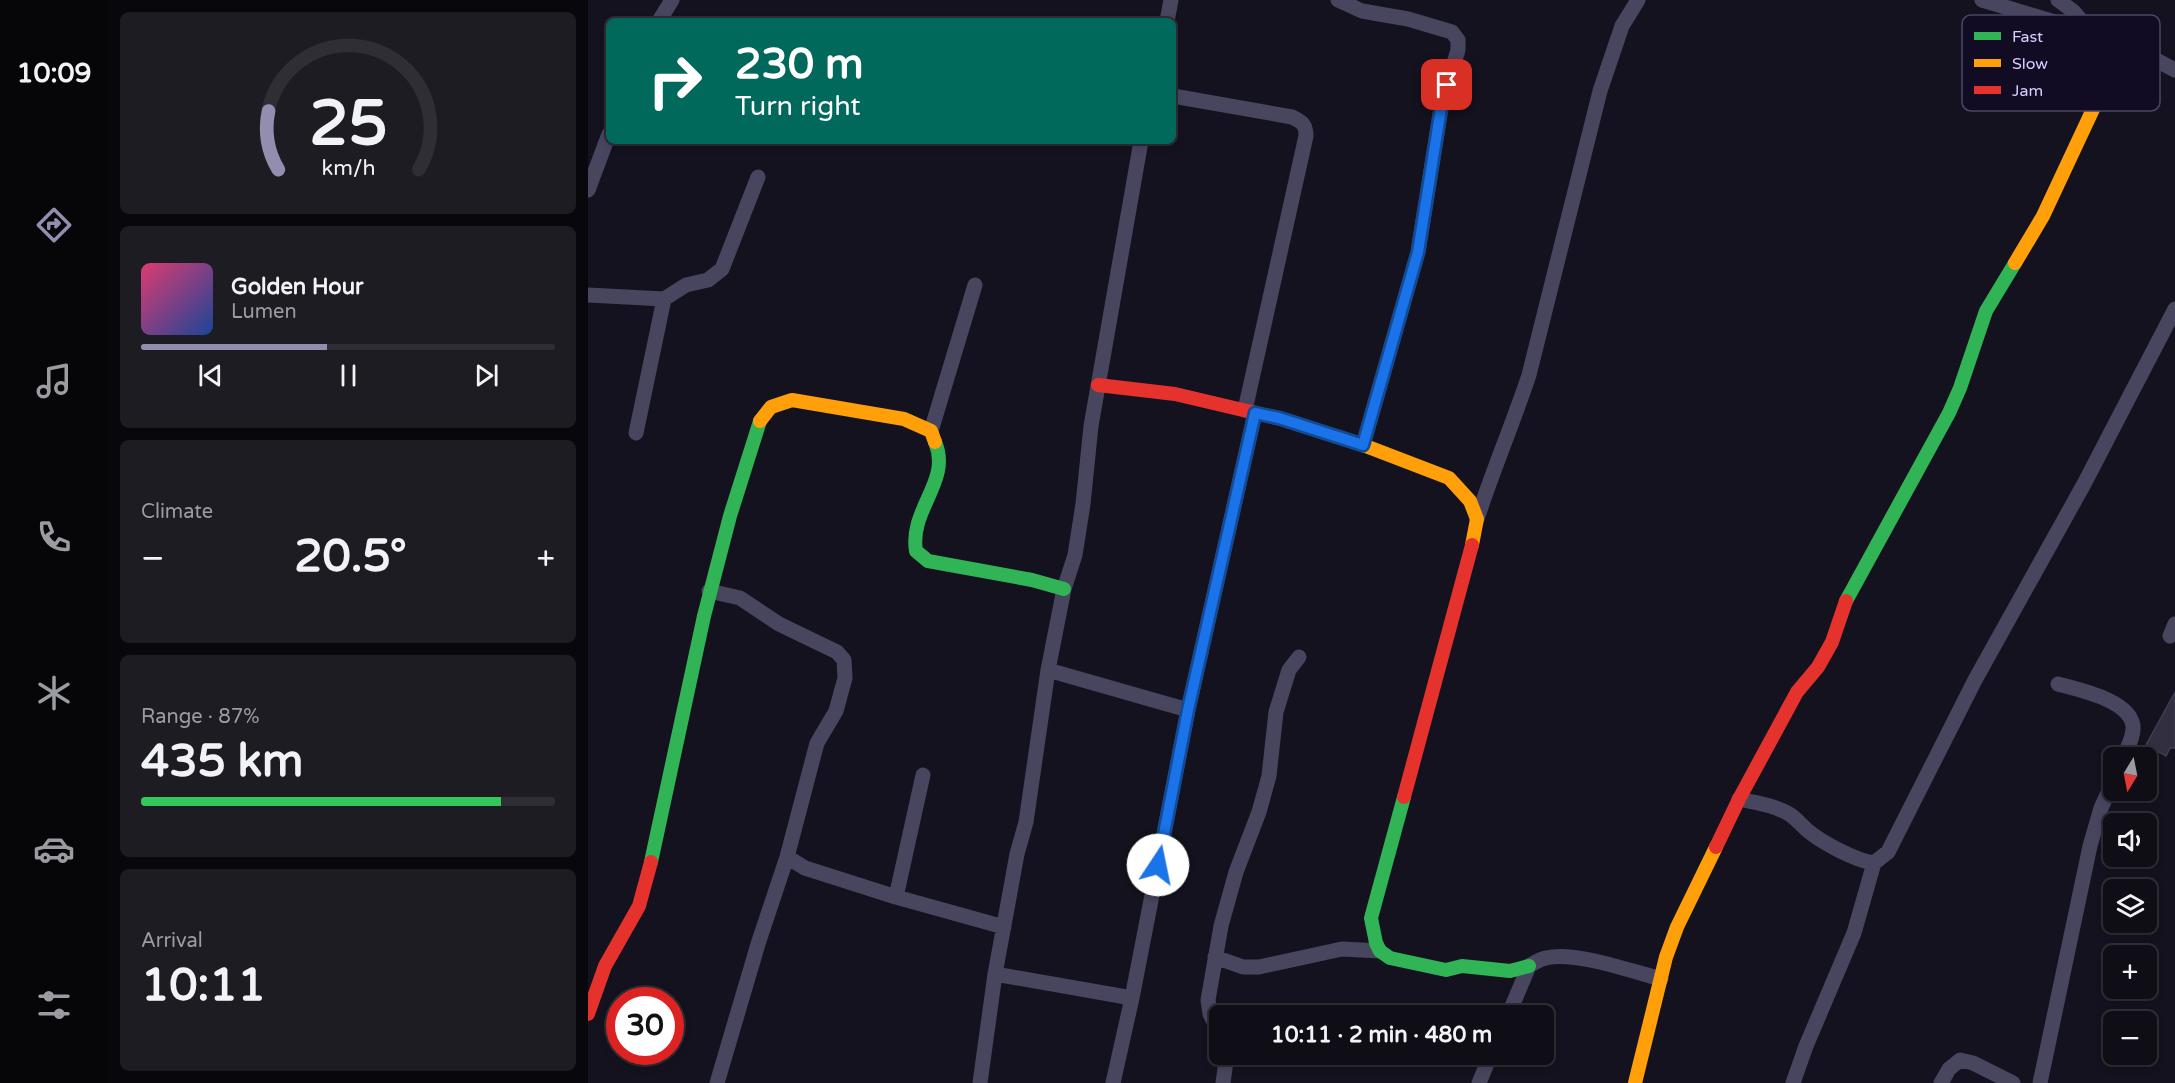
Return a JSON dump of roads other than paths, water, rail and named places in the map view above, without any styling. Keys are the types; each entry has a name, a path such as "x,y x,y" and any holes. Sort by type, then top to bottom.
{"street":[{"path":"661,18 672,0"},
{"path":"1168,18 1171,0"},
{"path":"1338,0 1362,11 1408,19 1452,32 1458,40 1458,50 1442,102 1418,252 1363,445"},
{"path":"1638,0 1622,26 1600,91 1529,375 1494,466 1477,519 1443,657 1371,918 1380,951 1390,958 1436,969 1446,970 1462,966 1510,971 1546,958 1563,957 1591,961 1661,979"},
{"path":"1982,0 2031,15"},
{"path":"2058,0 2076,15"},
{"path":"2160,62 2175,70"},
{"path":"1113,1083 1306,136 1306,127 1292,117 1176,97"},
{"path":"1635,1083 1661,979 1677,927 1740,799 1797,692 1818,667 1832,642 1845,603 1960,388 1986,311 2043,216 2092,111"},
{"path":"588,190 606,142"},
{"path":"980,1083 995,974 1017,854 1026,822 1048,670 1064,589 1075,555 1091,426 1140,144"},
{"path":"588,295 664,299 686,285 708,280 722,269 758,177"},
{"path":"975,285 931,431 939,450 938,476 916,524 914,539 916,552 928,561 1032,580 1064,589"},
{"path":"636,433 664,299"},
{"path":"1793,1083 1806,1046 1854,933 1874,863 1888,852 1976,680 2084,484 2175,309"},
{"path":"1098,385 1175,394 1279,418 1363,445 1449,478 1470,501 1477,519"},
{"path":"588,1014 605,966 639,906 648,878 686,687 726,527 758,424 765,411 776,403 792,400 904,419 931,431"},
{"path":"710,591 740,598 779,624 837,652 844,660 845,678 836,711 817,743 787,856 717,1083"},
{"path":"1209,1007 1208,1000 1221,926 1236,873 1259,813 1269,776 1276,712 1289,670 1299,657"},
{"path":"1048,670 1188,710"},
{"path":"2058,684 2114,703 2131,718 2133,728 2127,747"},
{"path":"896,897 923,775"},
{"path":"1740,799 1774,807 1791,814 1807,830 1821,839 1865,862 1874,863"},
{"path":"2040,1083 2090,846 2104,801"},
{"path":"787,856 805,868 896,897 1004,927"},
{"path":"1215,957 1243,968 1259,967 1342,949 1380,951"},
{"path":"1513,1005 1529,966"},
{"path":"995,974 1132,998"},
{"path":"1941,1083 1949,1069 1960,1060 1973,1063 2013,1083"},
{"path":"1223,1083 1225,1065"},
{"path":"1479,1083 1486,1065"}]}
